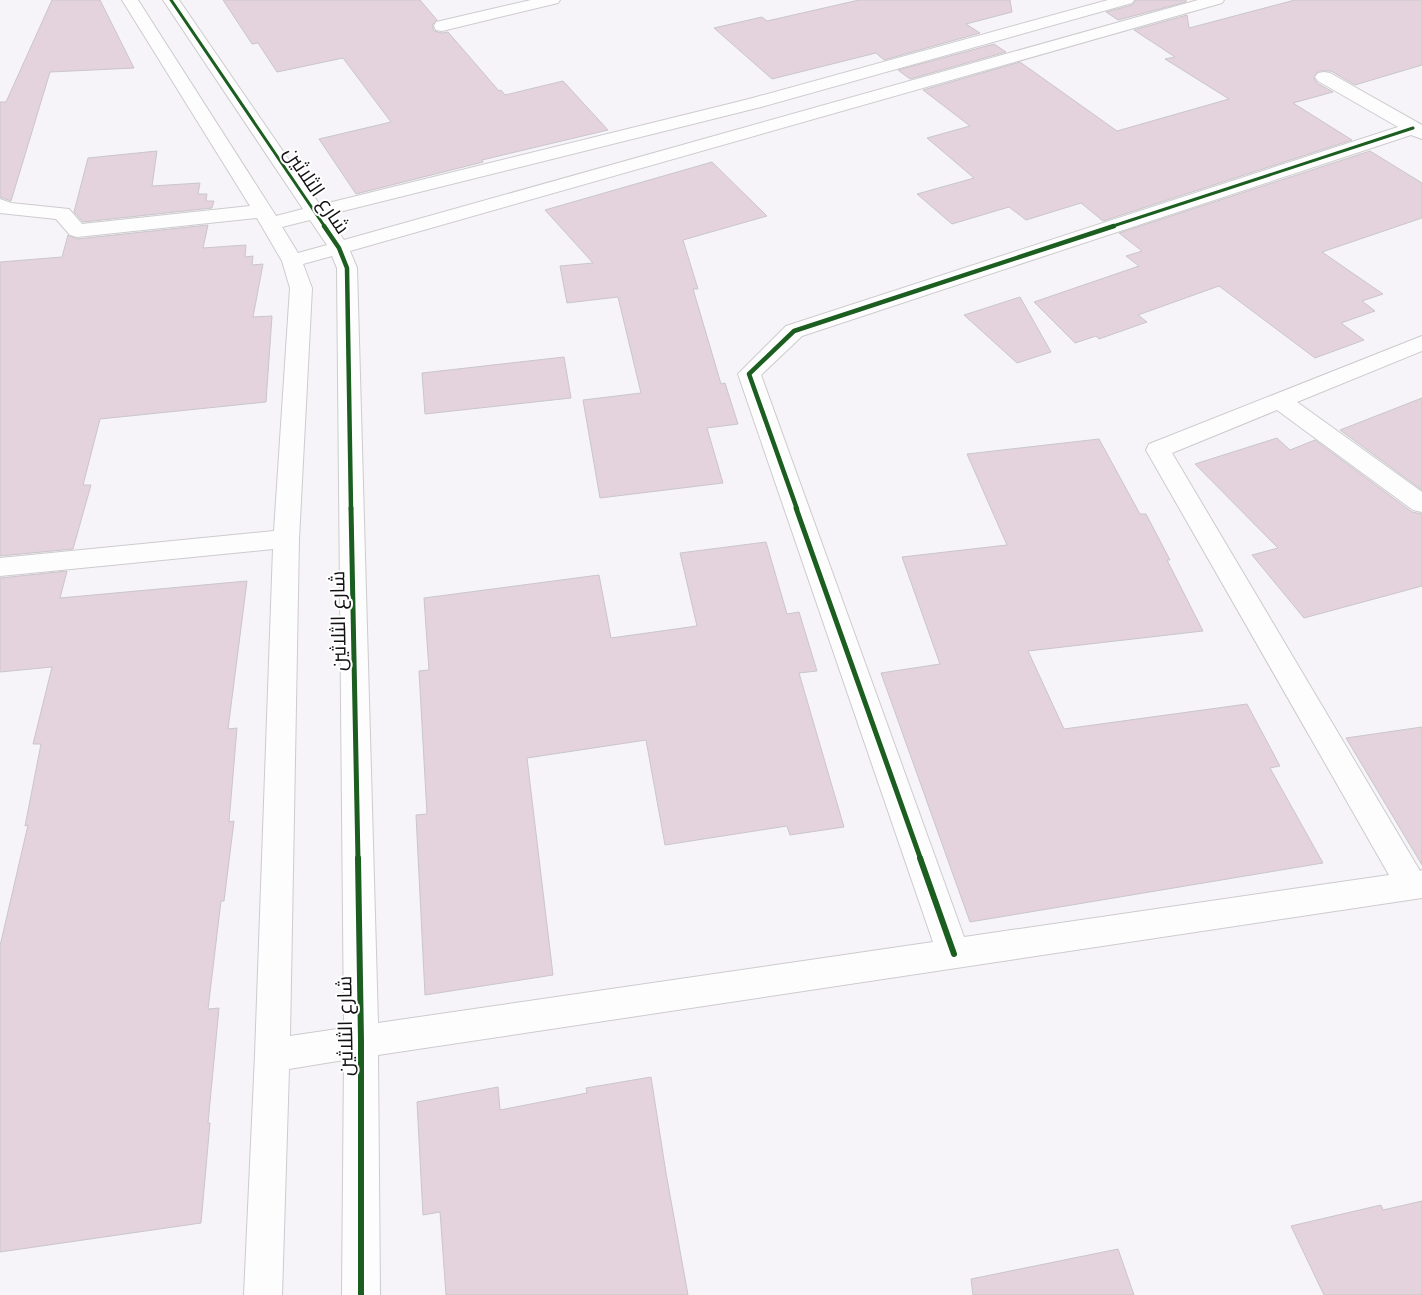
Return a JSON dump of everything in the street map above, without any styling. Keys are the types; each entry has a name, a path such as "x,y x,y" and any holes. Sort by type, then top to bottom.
{"street":[{"path":"130,0 266,217 292,261 301,288 286,539 272,1056 263,1295"},
{"name":"شارع الثلاثين","path":"171,0 315,212 338,248 347,268 361,1042 361,1295"},
{"path":"0,206 6,209 62,213 77,232 315,212 755,103 1101,3 1126,0"},
{"path":"292,261 1216,0"},
{"path":"442,26 541,1"},
{"path":"1324,76 1417,130"},
{"path":"954,954 749,374 794,332 1417,130"},
{"path":"272,1056 1417,885 1158,450 1422,343"},
{"path":"1280,401 1422,504"},
{"path":"0,567 286,539"}],"building":[{"path":"52,0 100,0 134,68 50,72 11,201 0,197 0,102 6,102"},
{"path":"223,0 420,0 437,20 432,25 434,31 448,32 499,91 501,90 505,95 563,81 608,130 482,160 483,162 356,194 319,139 391,122 343,58 277,72 258,43 252,44"},
{"path":"859,0 1010,0 1012,12 966,24 980,33 884,60 876,53 772,79 714,28 762,17 767,21"},
{"path":"1136,0 1186,0 1186,2 1118,20 1106,12 1132,5"},
{"path":"1295,0 1422,0 1422,65 1355,85 1331,71 1318,71 1314,78 1317,83 1333,92 1293,103 1352,140 1103,221 1081,203 1026,220 1009,207 952,224 917,194 974,178 927,138 970,126 923,90 1020,62 1117,131 1229,99 1165,59 1175,57 1134,30 1187,15 1189,28"},
{"path":"994,44 1006,52 910,79 898,70"},
{"path":"157,151 152,186 200,183 198,194 207,194 206,201 214,201 212,208 83,222 74,212 88,158"},
{"path":"1370,151 1422,183 1422,218 1322,252 1383,294 1362,301 1375,311 1341,323 1364,340 1315,358 1219,286 1138,315 1147,322 1099,339 1096,336 1075,343 1034,302 1139,266 1126,256 1142,251 1119,233"},
{"path":"712,162 767,216 683,240 698,289 693,289 721,384 725,383 738,424 707,428 723,483 600,498 583,400 641,393 618,297 567,303 560,266 593,263 545,210"},
{"path":"208,225 203,248 246,245 245,257 253,256 252,265 263,264 253,317 272,316 266,402 100,419 83,485 91,485 73,549 0,556 0,262 62,257 68,235 77,239"},
{"path":"1020,297 1051,352 1017,363 964,315"},
{"path":"564,357 571,398 425,414 422,373"},
{"path":"1422,398 1422,490 1340,430"},
{"path":"1277,438 1290,450 1315,440 1412,512 1422,514 1422,586 1304,618 1252,555 1278,548 1195,464"},
{"path":"1099,439 1140,514 1146,514 1203,631 1028,651 1064,729 1247,704 1280,766 1270,768 1323,863 970,922 881,673 940,664 902,557 1007,545 967,454"},
{"path":"766,542 787,614 799,612 817,671 799,673 844,827 790,835 787,826 665,845 646,740 527,758 553,975 425,995 416,815 427,814 419,671 429,670 424,598 599,575 611,638 697,626 680,553"},
{"path":"67,571 60,598 247,581 228,729 237,728 229,822 234,821 224,901 221,901 208,1009 219,1008 201,1223 0,1252 0,946 28,825 25,826 41,744 33,744 52,667 0,672 0,578"},
{"path":"1422,727 1422,865 1346,738"},
{"path":"651,1077 688,1295 446,1295 440,1212 423,1215 417,1102 498,1087 500,1110 587,1093 586,1088"},
{"path":"1422,1201 1422,1295 1324,1295 1291,1226 1381,1205 1383,1210"},
{"path":"1118,1249 1134,1295 973,1295 971,1279"}],"cycle path":[{"path":"171,0 339,248 347,268 361,1041 361,1295"},
{"path":"954,954 749,374 794,331 1413,128"}]}
